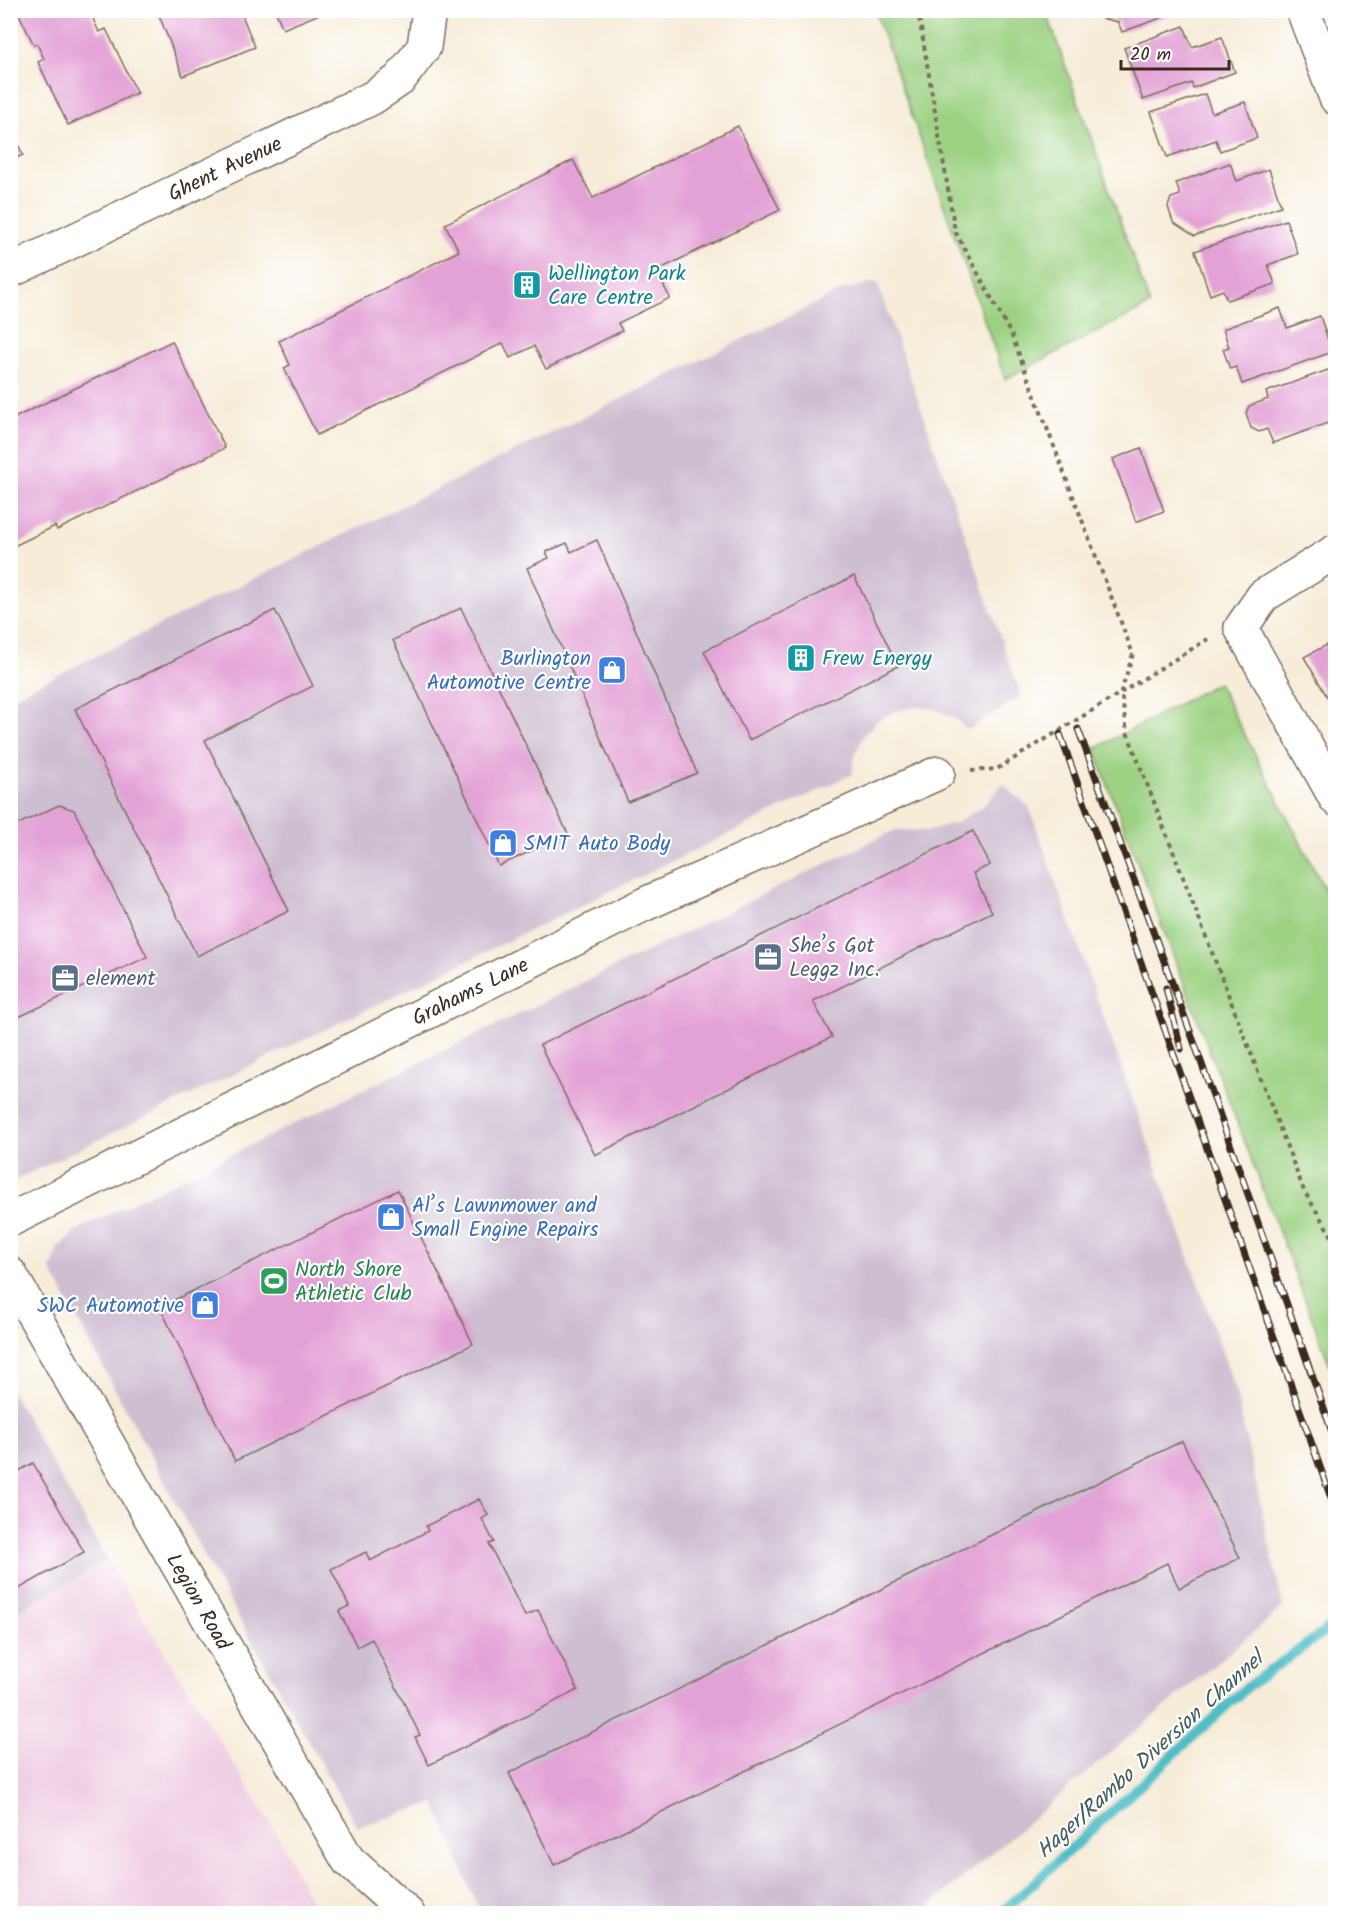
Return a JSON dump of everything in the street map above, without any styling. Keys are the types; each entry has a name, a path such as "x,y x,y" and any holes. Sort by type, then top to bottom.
{"street":[{"name":"Ghent Avenue","path":"10,271 372,98 399,80 424,46 429,10"},
{"path":"1303,10 1335,98"},
{"path":"1335,551 1263,596 1241,628 1335,799"},
{"name":"Grahams Lane","path":"10,1220 645,904 938,773"},
{"name":"Legion Road","path":"10,1274 348,1860 408,1914"}],"path":[{"path":"918,10 955,231 1012,336 1133,654 1121,692 1127,732 1300,1180 1335,1243"},
{"path":"938,773 997,769 1214,635"}],"shaded area":[{"path":"877,282 1021,696 968,730 953,717 934,709 915,707 895,711 877,721 864,735 855,754 852,774 11,1182 11,698 843,290"},
{"path":"1003,784 1029,807 1235,1388 1283,1607 921,1913 480,1913 435,1803 357,1827 208,1563 51,1270 58,1248 79,1229 895,830 926,831 956,823 982,807"},
{"path":"10,1389 107,1560 11,1614 10,1614"},
{"path":"107,1560 276,1832 317,1913 11,1913 10,1614"}],"green space":[{"path":"875,11 1046,11 1150,305 1005,379"},
{"path":"1218,683 1335,909 1335,1378 1094,749"}],"building":[{"path":"17,10 89,10 99,32 106,29 137,93 68,125 38,62 44,59 37,44 34,45"},
{"path":"157,10 240,10 255,47 183,76"},
{"path":"275,10 327,10 327,11 283,29"},
{"path":"1098,10 1180,11 1122,32 1118,22 1101,18"},
{"path":"1184,26 1192,47 1222,37 1235,72 1193,88 1192,83 1143,100 1124,48"},
{"path":"1205,94 1212,113 1245,102 1257,138 1220,151 1216,140 1167,157 1151,112"},
{"name":"Wellington Park Care Centre","path":"738,126 780,210 656,271 670,298 618,323 622,331 546,369 534,346 510,358 503,343 317,435 284,368 290,365 279,341 459,251 445,224 573,160 593,198"},
{"path":"10,127 23,155 10,161"},
{"path":"1230,163 1237,181 1269,169 1281,206 1194,236 1173,222 1168,207 1171,198 1180,195 1176,183"},
{"path":"1286,220 1298,254 1268,265 1275,284 1227,300 1223,290 1210,295 1195,251"},
{"path":"1280,308 1287,328 1320,316 1332,352 1242,384 1236,367 1230,369 1223,349 1229,347 1223,329"},
{"path":"172,341 225,448 57,530 55,526 10,548 10,420"},
{"path":"1331,369 1336,382 1336,420 1273,443 1267,429 1259,432 1251,428 1246,413 1249,406 1268,399 1266,392"},
{"path":"1141,448 1164,511 1136,522 1113,459"},
{"name":"Burlington Automotive Centre","path":"597,540 697,773 628,802 527,568 549,558 546,552 567,543 571,552"},
{"name":"Frew Energy","path":"854,576 898,666 749,740 704,651"},
{"path":"461,608 568,834 499,866 393,640"},
{"path":"275,610 313,686 205,740 289,911 197,956 75,709"},
{"path":"1336,640 1336,712 1304,657"},
{"path":"59,805 74,810 147,957 10,1021 10,828"},
{"path":"973,831 990,865 973,873 992,912 813,1001 832,1037 595,1155 540,1045"},
{"path":"398,1190 473,1344 235,1461 160,1307"},
{"path":"1182,1441 1240,1558 1179,1588 1167,1563 554,1865 509,1773"},
{"path":"33,1463 84,1552 10,1594 10,1476"},
{"path":"479,1499 488,1515 482,1519 494,1542 489,1544 525,1616 538,1610 578,1690 429,1765 415,1737 420,1735 372,1639 357,1647 339,1611 349,1606 331,1569 366,1552 370,1561 428,1531 426,1526"}],"waterway":[{"name":"Hager/Rambo Diversion Channel","path":"1000,1914 1247,1687 1328,1629"}],"railway":[{"path":"1078,729 1194,1042 1336,1443"},
{"path":"1060,734 1336,1512"},
{"path":"1166,988 1181,1049"}],"place":[{"name":"Wellington Park Care Centre","path":"527,285"},
{"name":"Frew Energy","path":"801,658"},
{"name":"Burlington Automotive Centre","path":"612,670"},
{"name":"SMIT Auto Body","path":"503,843"},
{"name":"She’s Got Leggz Inc.","path":"768,957"},
{"name":"element","path":"65,978"},
{"name":"Al’s Lawnmower and Small Engine Repairs","path":"391,1217"},
{"name":"North Shore Athletic Club","path":"274,1281"},
{"name":"SWC Automotive","path":"205,1305"}]}
